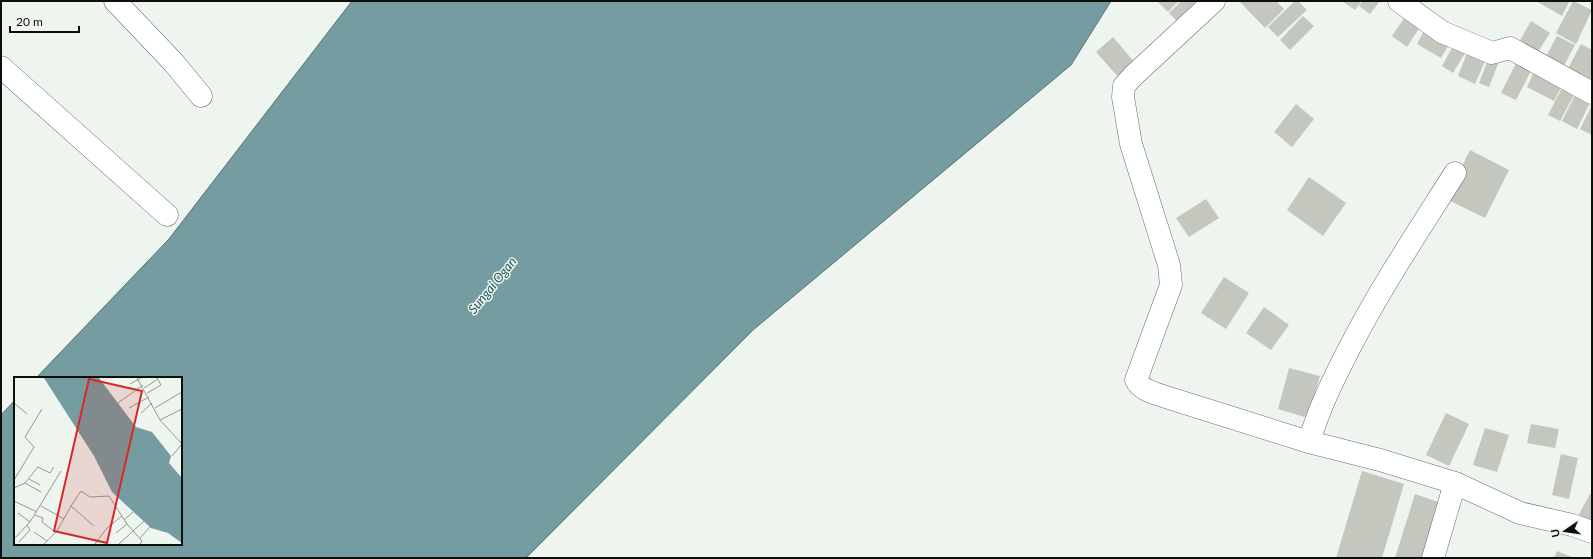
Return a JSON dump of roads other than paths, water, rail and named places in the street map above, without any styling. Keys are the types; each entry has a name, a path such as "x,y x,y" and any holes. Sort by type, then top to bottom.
{"street":[{"path":"115,1 174,63 201,96"},
{"path":"1214,1 1132,76 1124,86 1123,97 1131,144 1169,265 1171,276 1171,285 1136,380 1138,385 1146,390 1169,398 1309,442 1380,460 1455,483 1520,513 1572,525 1592,532"},
{"path":"1399,1 1442,32 1492,53 1510,48 1592,93"},
{"path":"1,68 80,136 167,215"},
{"path":"1309,442 1329,387 1366,315 1455,173"},
{"path":"1433,558 1455,483"}],"water":[{"name":"Sungai Ogan","path":"352,1 1111,1 1071,65 753,330 526,558 1,558 1,415 14,401 14,545 182,545 182,377 37,377 169,239"}]}
